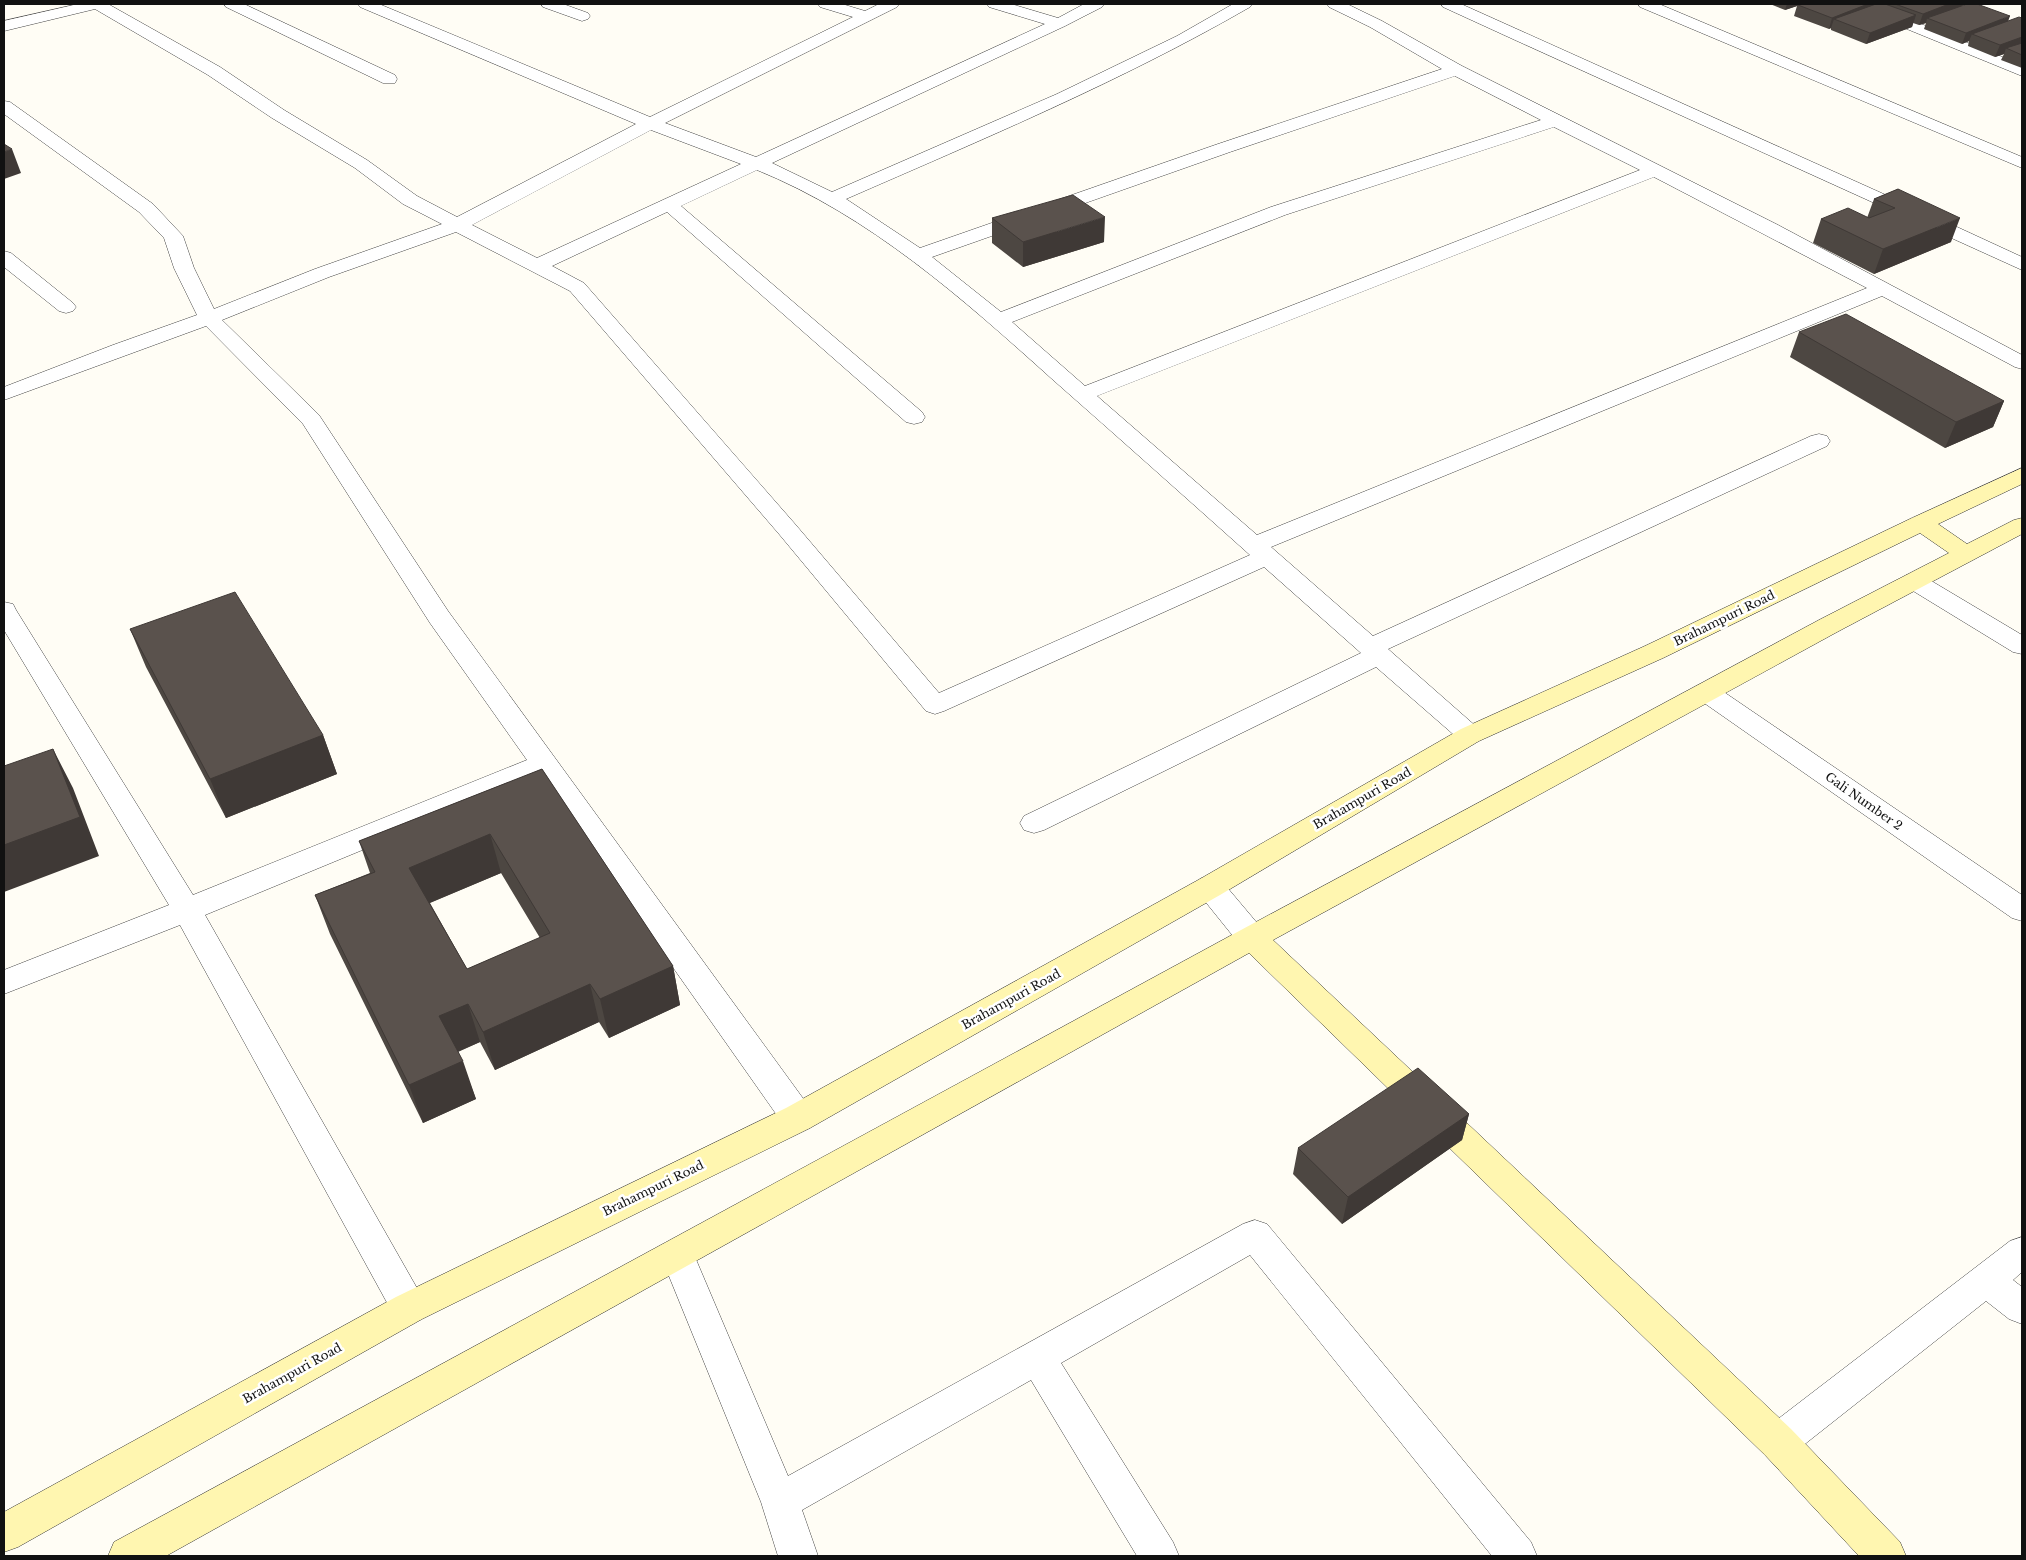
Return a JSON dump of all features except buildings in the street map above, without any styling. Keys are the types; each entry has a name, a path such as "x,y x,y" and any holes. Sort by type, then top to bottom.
{"street":[{"path":"4,26 97,4 214,71 278,114 361,164 410,200 577,287 935,705 1261,551 1884,288"},
{"path":"232,4 389,79"},
{"path":"366,4 650,124 756,163 832,199 870,222 962,289 1470,735"},
{"path":"549,4 582,16"},
{"path":"826,4 866,16"},
{"path":"4,394 120,349 209,318 322,273 457,225 650,124 892,4"},
{"path":"995,4 1059,23"},
{"path":"536,266 1059,23 1096,4"},
{"path":"832,199 1064,98 1183,39 1244,4"},
{"path":"1335,4 1376,24 1456,70 1656,170 1884,288 2022,363"},
{"path":"1449,4 1624,85 1812,167 2022,264"},
{"path":"1646,4 2022,163"},
{"path":"1859,4 2022,70"},
{"path":"917,256 1224,148 1456,70"},
{"path":"4,106 22,126 146,208 173,236 184,268 209,318 311,420 439,617 798,1118"},
{"path":"998,320 1278,211 1557,120"},
{"path":"1083,394 1656,170"},
{"path":"668,204 914,417"},
{"path":"4,256 66,307"},
{"path":"1034,823 1374,651 1819,441"},
{"name":"Brahampuri Road","path":"4,1533 408,1308 798,1118 1210,888 1470,735 1654,652 2022,475"},
{"path":"1920,524 1966,554"},
{"path":"128,1556 1252,938 1706,692 2022,525"},
{"path":"1914,582 2022,646"},
{"path":"4,610 187,910 408,1308"},
{"name":"Gali Number 2","path":"1706,692 2022,910"},
{"path":"4,982 187,910 544,764"},
{"path":"1210,888 1252,938 1778,1442 1886,1556"},
{"path":"780,1502 1254,1235 1517,1556"},
{"path":"1778,1442 2022,1252"},
{"path":"677,1254 780,1502 798,1556"},
{"path":"1987,1280 2022,1308"},
{"path":"1037,1358 1159,1556"}]}
